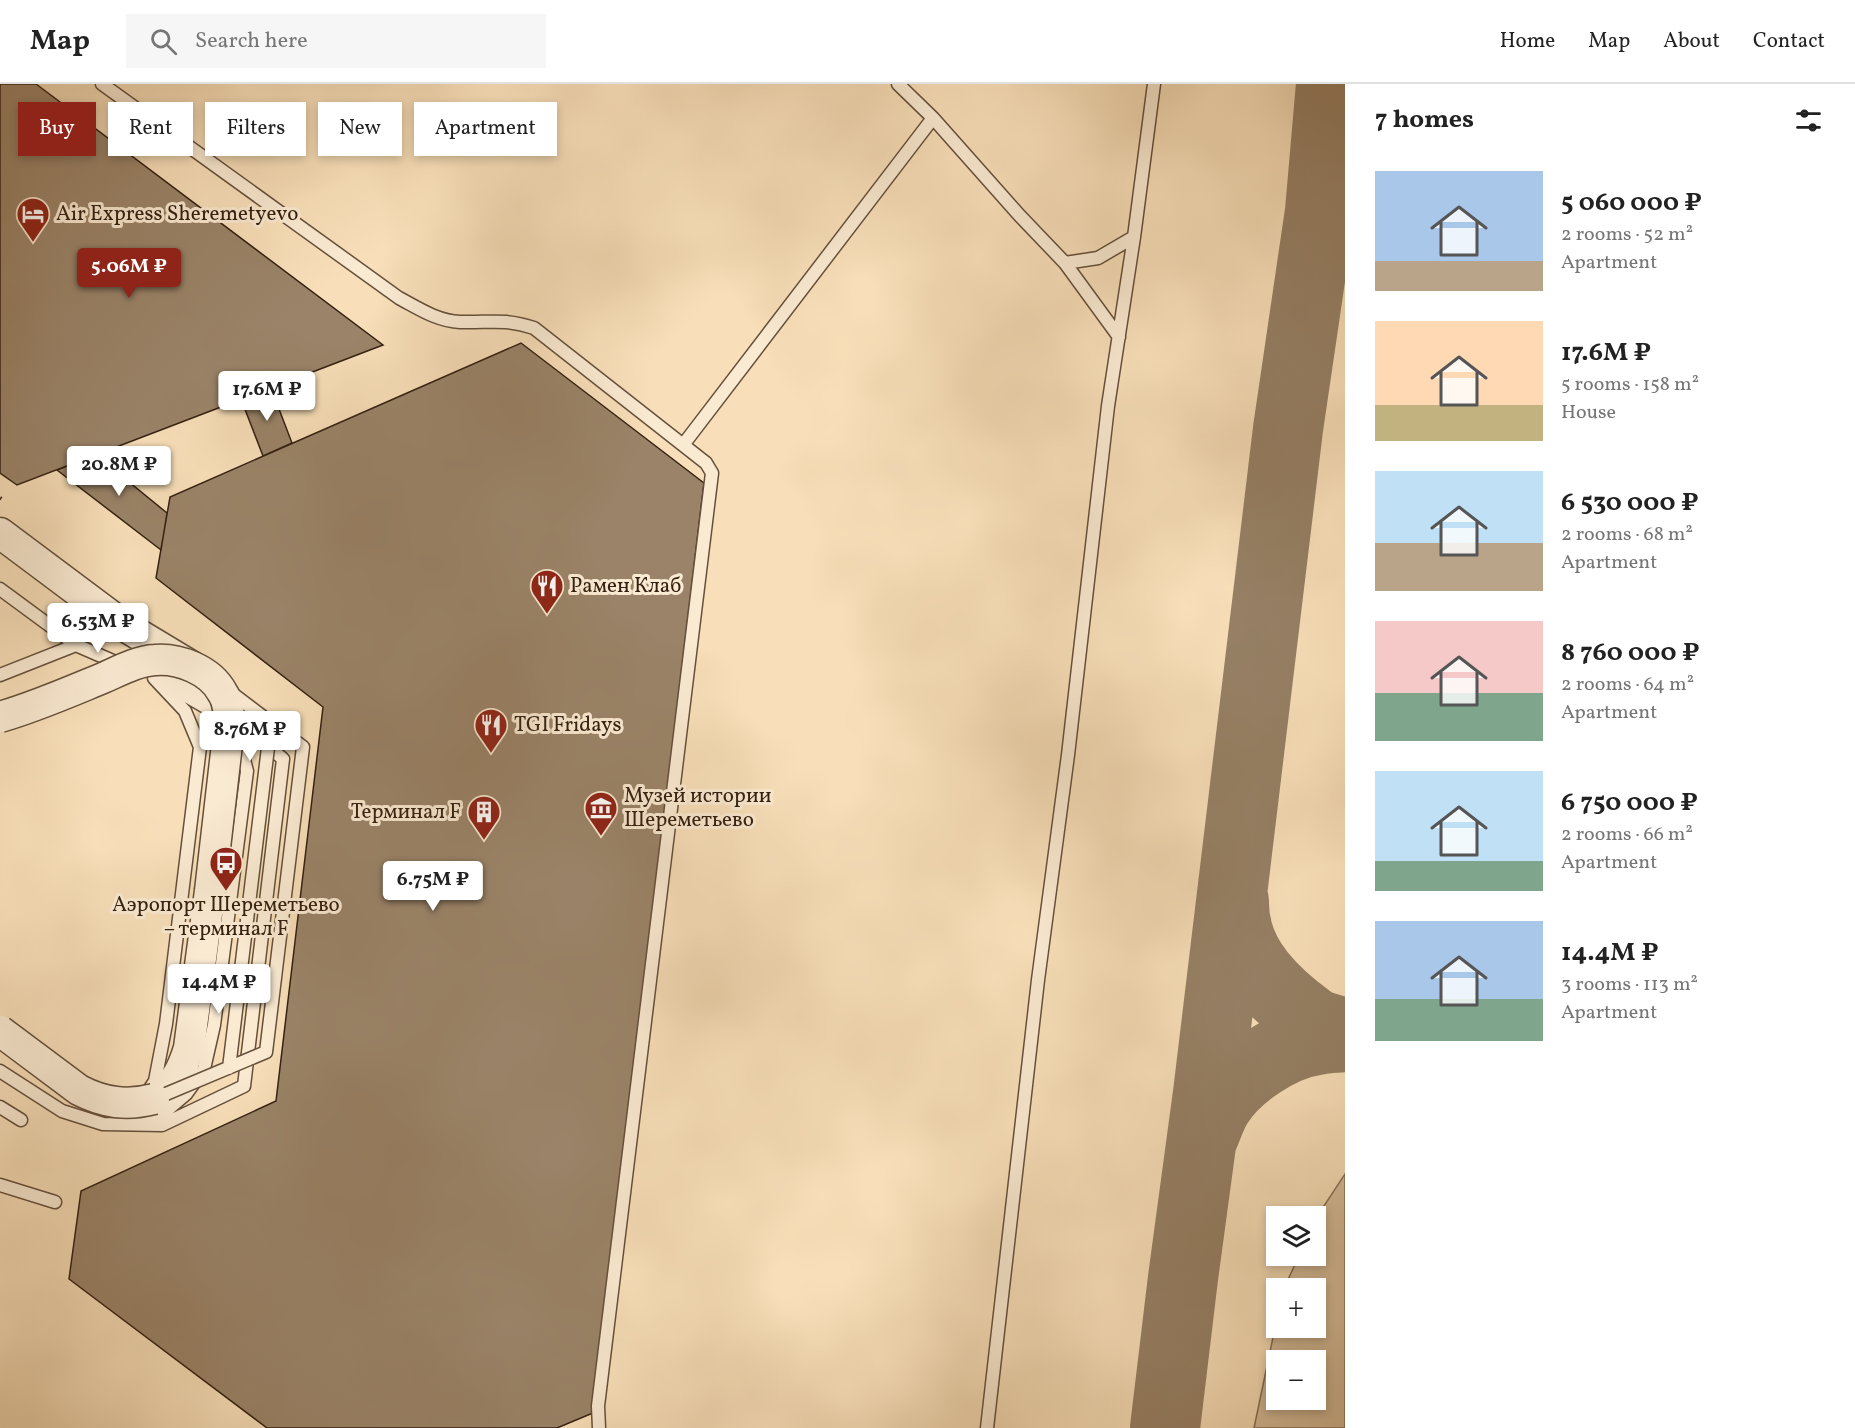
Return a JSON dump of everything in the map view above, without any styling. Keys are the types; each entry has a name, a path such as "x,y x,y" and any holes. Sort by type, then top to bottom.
{"street":[{"path":"0,533 123,626 201,672 222,690 226,700 229,727 189,1048 176,1080 167,1091 154,1099 126,1104 110,1102 79,1090 0,1031"},
{"path":"0,717 47,701 136,664 153,660 171,660 201,672"}],"lane":[{"path":"102,84 399,298 443,320 460,322 499,320 517,322 534,328 683,445 710,468 712,473 600,1395 599,1428"},
{"path":"898,84 933,118 1065,263 1119,337"},
{"path":"987,1428 1038,980 1068,755 1108,406 1134,237 1154,84"},
{"path":"683,445 933,118"},
{"path":"1065,263 1098,258 1134,237"},
{"path":"0,589 76,645 154,677 211,696 283,759 244,1086 162,1125 103,1124 62,1111 0,1071"},
{"path":"0,675 76,645"},
{"path":"154,1099 266,1052 303,747 201,672"},
{"path":"128,1125 166,1111 186,1094 204,1069 215,1013 247,771 240,745 207,708 154,677"},
{"path":"128,1125 155,1081 165,1024 200,747 185,711 154,677"},
{"path":"229,1068 271,723"},
{"path":"0,1107 21,1120"},
{"path":"0,1185 55,1202"}],"shaded area":[{"path":"1345,1174 1345,1428 1254,1428 1266,1371 1266,1410 1326,1410 1326,1350 1270,1350 1273,1338 1326,1338 1326,1278 1289,1278 1294,1266 1326,1266 1326,1206 1324,1206"}],"building":[{"path":"0,84 36,84 60,102 18,102 18,156 96,156 96,129 108,138 108,156 132,156 383,345 17,485 0,473"},
{"name":"Терминал F","path":"521,343 704,483 593,1413 557,1428 267,1428 69,1279 81,1191 276,1101 323,707 156,578 170,497"},
{"path":"271,388 292,443 263,456 241,399"},
{"path":"96,455 167,513 161,550 57,470"}],"taxiway":[{"path":"1165,1428 1288,429 1320,211 1331,84"},
{"path":"1234,901 1238,933 1244,948 1271,987 1314,1023 1345,1033"},
{"path":"1202,1140 1225,1094 1247,1073 1289,1048 1303,1043 1345,1037"}],"place":[{"name":"Air Express Sheremetyevo","path":"33,243"},
{"name":"Рамен Клаб","path":"547,615"},
{"name":"TGI Fridays","path":"491,754"},
{"name":"Музей истории Шереметьево","path":"601,837"},
{"name":"Терминал F","path":"484,841"},
{"name":"Аэропорт Шереметьево – терминал F","path":"226,892"}]}
